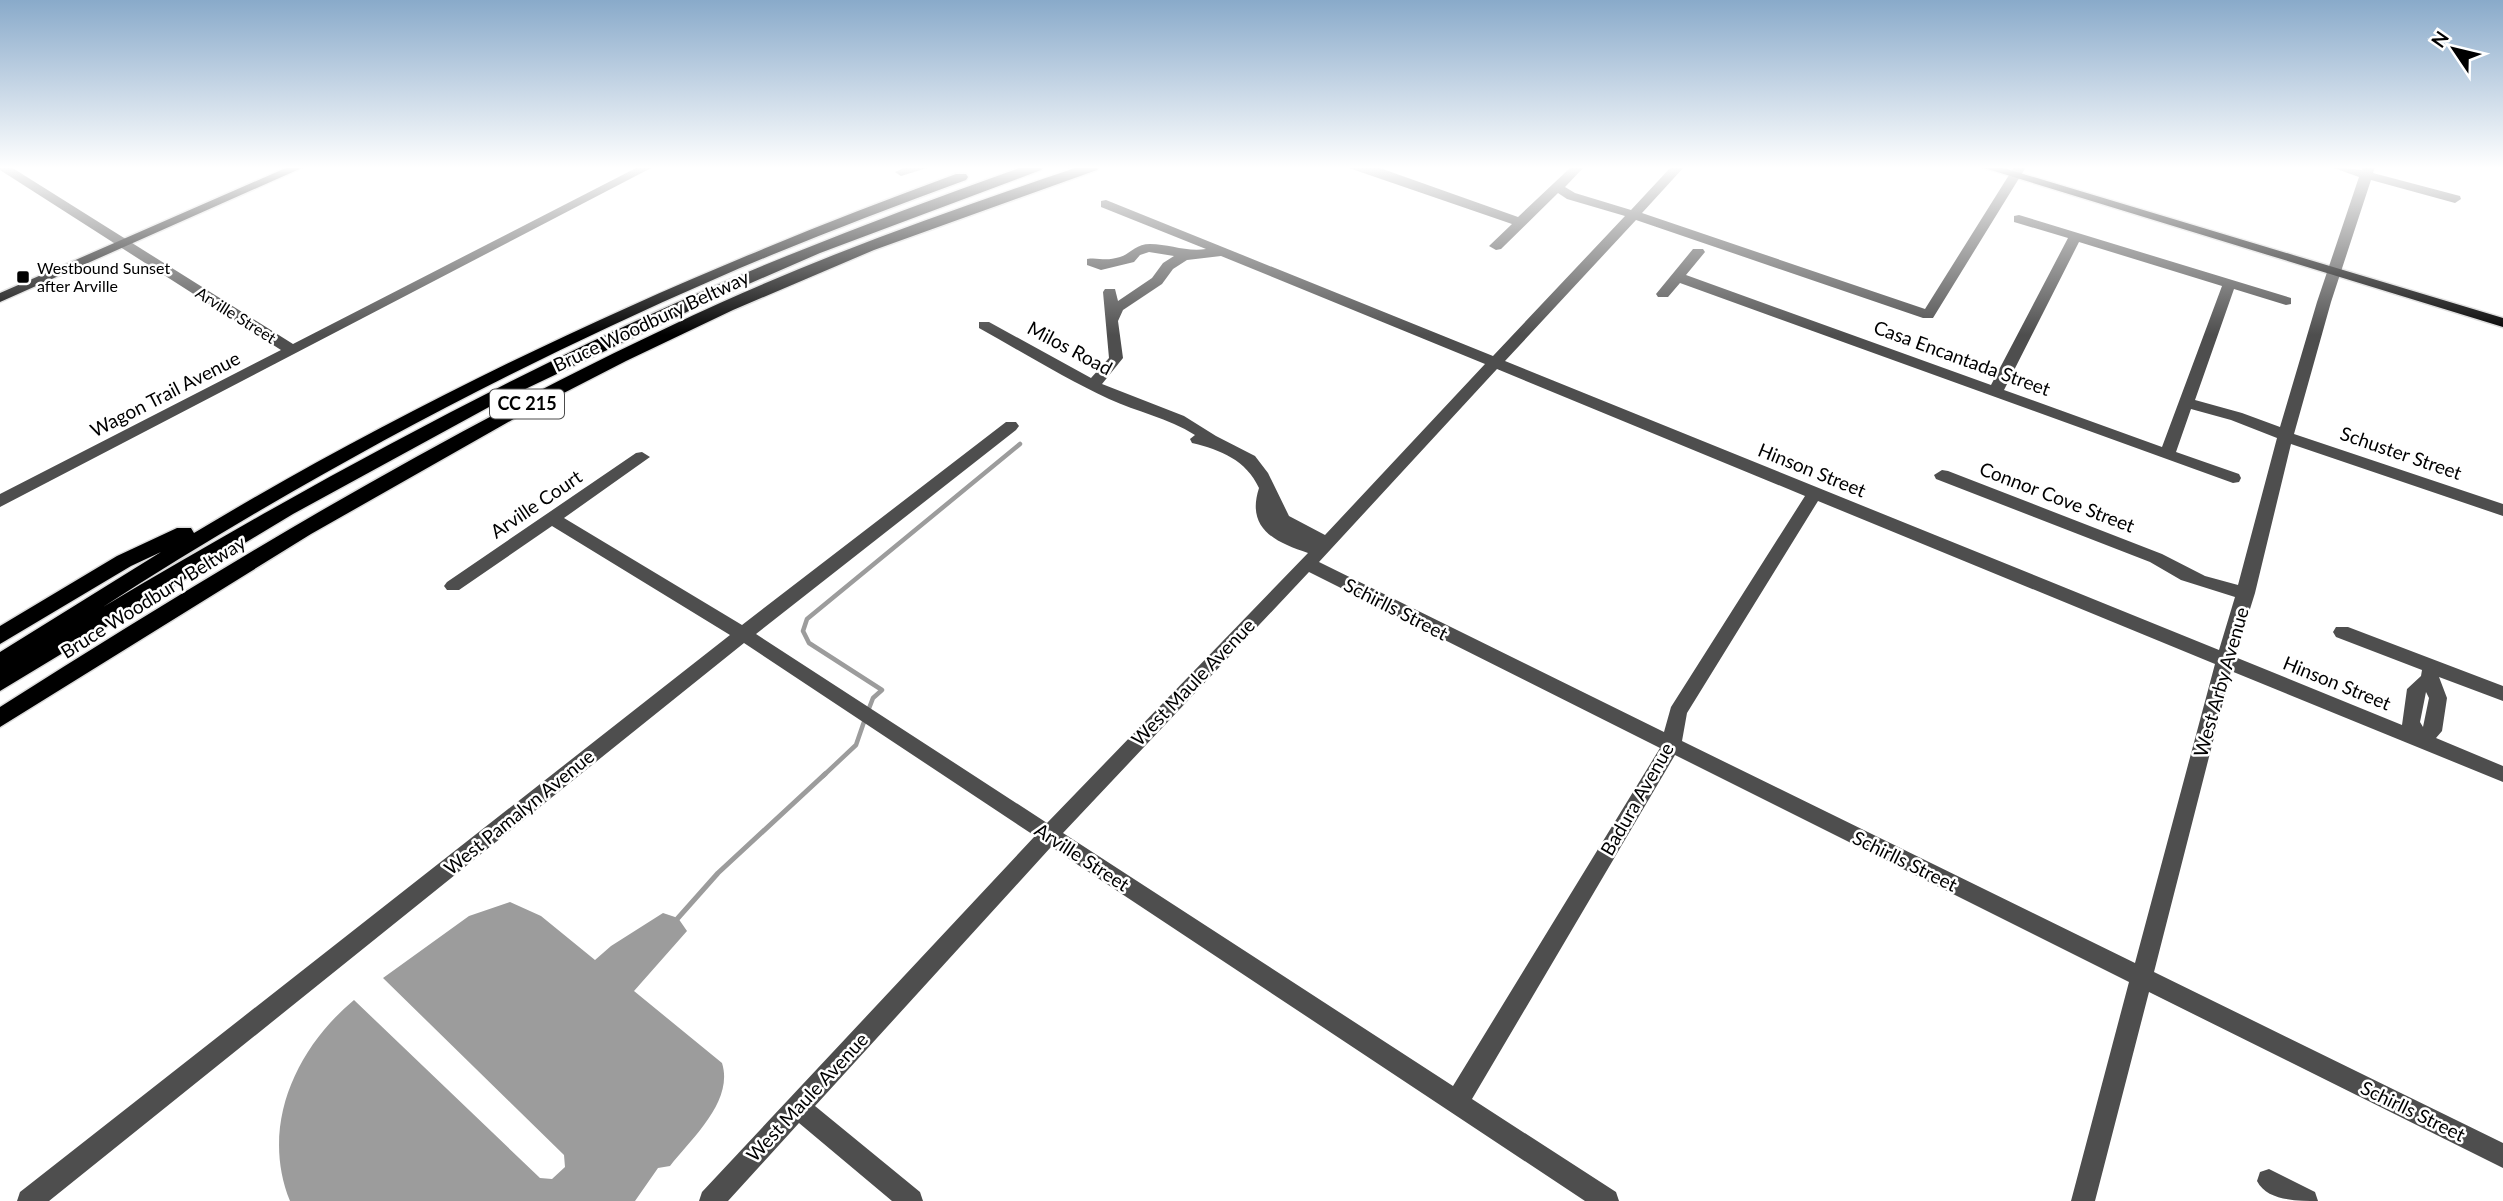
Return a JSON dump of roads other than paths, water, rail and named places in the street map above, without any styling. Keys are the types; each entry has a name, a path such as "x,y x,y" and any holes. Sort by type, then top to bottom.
{"highway":[{"name":"CC 215","path":"0,663 159,562 302,479 454,396 600,325 841,223"},
{"name":"Bruce Woodbury Beltway","path":"0,682 237,537 347,474 577,354 766,268 881,223"},
{"name":"Bruce Woodbury Beltway","path":"0,718 319,519 468,435 701,318 838,258 931,223"},
{"path":"0,636 124,561 302,479"}],"main road":[{"path":"0,298 171,223"},
{"path":"2178,223 2333,273 2503,323"}],"street":[{"name":"Arville Street","path":"90,223 292,350"},
{"name":"Wagon Trail Avenue","path":"0,501 538,223"},
{"name":"Hinson Street","path":"1152,223 2503,774"},
{"path":"1496,246 1519,223"},
{"name":"West Maule Avenue","path":"711,1201 1049,835 1318,553 1626,223"},
{"path":"1658,223 1928,315 1985,223"},
{"path":"2032,223 2286,301"},
{"name":"West Arby Avenue","path":"2083,1201 2225,660 2246,593 2285,436 2350,223"},
{"path":"1996,391 2075,237"},
{"path":"1092,262 1101,266 1129,259 1135,251 1147,248 1194,254 1224,252"},
{"path":"1663,294 1698,252"},
{"path":"1112,313 1157,281 1163,271 1178,259 1194,254"},
{"name":"Casa Encantada Street","path":"1677,277 2233,478"},
{"path":"2168,453 2230,284"},
{"path":"1092,383 1103,376 1116,358 1111,341 1110,292"},
{"name":"Milos Road","path":"984,325 1136,405 1144,415 1157,422 1189,437 1210,440 1248,460 1260,473 1266,490 1262,514 1268,526 1318,553"},
{"name":"Schuster Street","path":"2186,403 2237,426 2263,434 2285,436 2503,510"},
{"name":"West Pamalyn Avenue","path":"29,1201 743,634 1011,426"},
{"name":"Arville Court","path":"453,586 642,457"},
{"name":"Connor Cove Street","path":"1942,475 2156,558 2181,572 2246,593"},
{"name":"Badura Avenue","path":"1456,1103 1671,746 1678,712 1815,494"},
{"name":"Arville Street","path":"552,519 743,634 1607,1201"},
{"name":"Schirlls Street","path":"1318,553 1671,746 2503,1156"},
{"path":"2342,632 2431,674 2503,694"},
{"path":"2420,740 2432,731 2438,698 2431,674"},
{"path":"798,1107 911,1201"},
{"path":"2269,1181 2306,1201"}],"waterway":[{"path":"868,711 873,698 882,690 809,643 803,631 807,619 1020,444"},
{"path":"823,776 856,745 865,719"},
{"path":"678,918 718,873 825,774"}],"place":[{"name":"Westbound Sunset after Arville","path":"23,277"}]}
